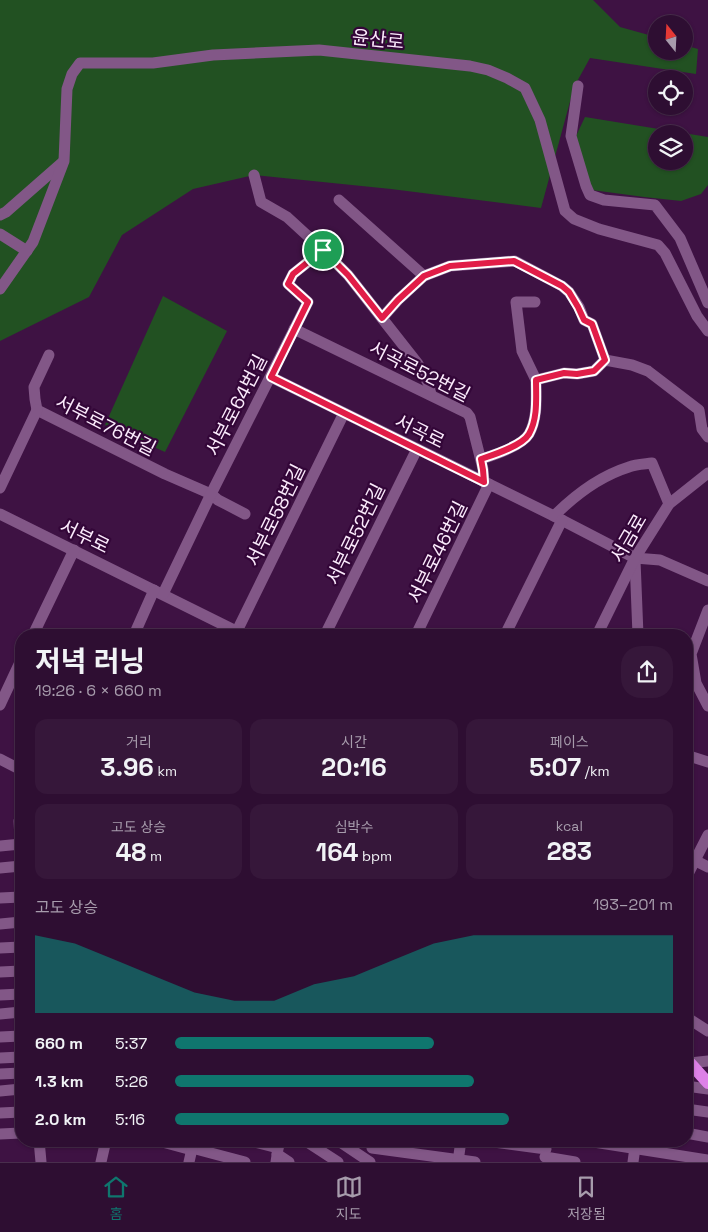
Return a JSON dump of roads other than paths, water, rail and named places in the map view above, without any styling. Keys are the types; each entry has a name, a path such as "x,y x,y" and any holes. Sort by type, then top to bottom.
{"main road":[{"path":"693,1068 708,1083"}],"street":[{"name":"윤산로","path":"64,161 67,89 72,74 80,63 153,63 213,55 319,50 461,65 488,70 508,78 525,88 540,120 565,211 574,219 599,229 658,245 665,253 697,316 708,332"},
{"path":"578,86 571,136 590,195 604,200 655,205 680,238 708,303"},
{"path":"0,215 6,212 64,161"},
{"path":"0,289 34,242 64,161"},
{"path":"254,175 261,202 287,216 348,275 418,364 429,385 431,395"},
{"path":"339,200 424,276"},
{"path":"0,234 27,251"},
{"name":"서부로64번길","path":"159,592 308,302 288,284 293,274 323,250"},
{"path":"382,318 424,276 450,266 514,261 562,286 569,292 584,320 592,324 605,360"},
{"path":"481,459 511,449 528,436 536,414 536,380 522,350 516,302 535,302"},
{"name":"서곡로52번길","path":"294,329 467,413 470,417 486,483"},
{"path":"37,410 34,387 49,355"},
{"path":"536,380 564,373 577,374 594,371 605,360"},
{"path":"605,360 632,365 648,371 699,410 702,429 708,437"},
{"name":"서곡로","path":"271,377 558,518 635,558 660,560 708,581"},
{"name":"서부로76번길","path":"0,488 37,410 164,474 211,494 218,500 245,514"},
{"name":"서부로58번길","path":"240,629 344,413"},
{"name":"서부로52번길","path":"329,629 417,449"},
{"path":"508,629 558,518 569,501 604,478 630,466 652,463 669,504"},
{"name":"서금로","path":"600,629 635,558 669,504 708,473"},
{"name":"서부로46번길","path":"419,629 486,483"},
{"name":"서부로","path":"0,514 159,592 229,629"},
{"path":"36,629 74,550"},
{"path":"635,558 638,629"},
{"path":"137,629 159,592"},
{"path":"693,645 708,610"},
{"path":"693,671 696,683 708,706"},
{"path":"0,705 15,673"},
{"path":"693,757 708,762"},
{"path":"0,760 15,767"},
{"path":"693,856 708,835"},
{"path":"0,846 15,844"},
{"path":"693,860 708,867"},
{"path":"0,868 15,867"},
{"path":"0,898 15,897"},
{"path":"0,924 15,923"},
{"path":"0,948 15,947"},
{"path":"0,972 15,971"},
{"path":"0,995 15,994"},
{"path":"0,1014 15,1013"},
{"path":"693,1021 708,1031"},
{"path":"0,1037 15,1036"},
{"path":"0,1058 15,1057"},
{"path":"693,1062 708,1061"},
{"path":"0,1074 15,1073"},
{"path":"693,1087 708,1089"},
{"path":"0,1091 15,1090"},
{"path":"693,1110 708,1112"},
{"path":"0,1113 15,1112"},
{"path":"0,1134 15,1133"},
{"path":"693,1134 708,1137"},
{"path":"40,1147 41,1162"},
{"path":"101,1162 104,1147"},
{"path":"189,1162 193,1147"},
{"path":"196,1147 245,1162"},
{"path":"315,1147 338,1162"},
{"path":"348,1147 370,1162 372,1147"},
{"path":"388,1147 458,1161 474,1162"},
{"path":"458,1161 461,1147"},
{"path":"518,1147 546,1152 575,1162"},
{"path":"633,1162 635,1147"},
{"path":"649,1147 708,1160"},
{"path":"278,1151 289,1162"}]}
